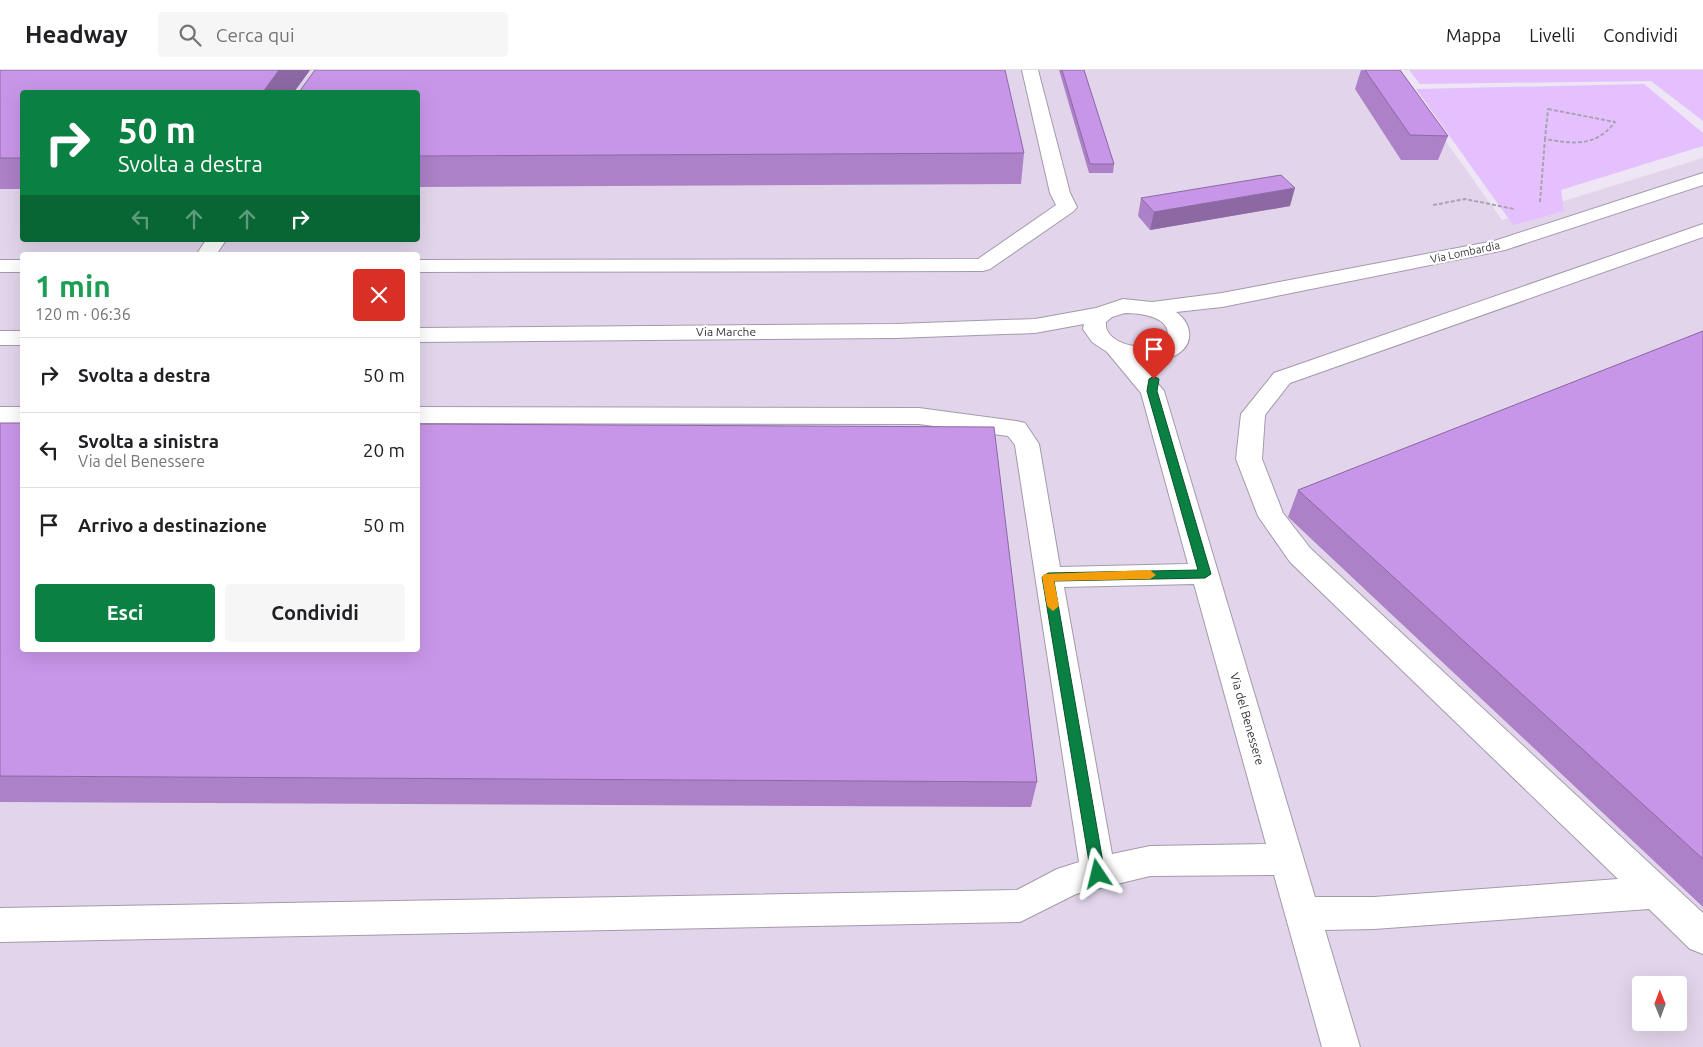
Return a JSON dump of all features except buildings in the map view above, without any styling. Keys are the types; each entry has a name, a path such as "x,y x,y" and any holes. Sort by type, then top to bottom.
{"street":[{"path":"420,266 983,265 1067,207 1060,193 1030,70"},
{"name":"Via Lombardia","path":"1151,309 1222,300 1498,246 1538,224 1703,179"},
{"path":"1703,230 1282,378 1253,414 1249,459 1271,516 1300,555 1703,937"},
{"path":"0,266 20,266"},
{"name":"Via Lombardia","path":"1179,328 1222,300"},
{"name":"Via Marche","path":"420,334 896,330 1035,326 1101,314 1123,306 1151,309"},
{"path":"1101,314 1096,320 1094,328 1098,337 1117,350 1145,355 1158,354 1170,350 1177,344 1180,336 1179,328 1173,320 1151,309"},
{"name":"Via Marche","path":"1035,326 1098,337"},
{"path":"0,338 20,338"},
{"name":"Via del Benessere","path":"1117,350 1152,391 1341,1047"},
{"name":"Via del Benessere","path":"1152,391 1158,354"},
{"path":"0,415 20,415"},
{"path":"420,415 919,416 1016,429 1027,444 1098,874"},
{"path":"1048,577 1205,574"},
{"path":"0,925 1020,906 1069,880 1150,861 1287,859"},
{"path":"1302,914 1374,913 1655,893"}],"path":[{"path":"1433,205 1465,198 1538,224 1545,139 1548,110 1616,122 1606,134 1575,144 1545,139"}],"shaded area":[{"path":"0,70 1395,70 1502,220 1703,158 1703,1047 0,1047"},
{"path":"1409,70 1703,70 1703,121 1651,81 1420,84"},
{"path":"1644,84 1703,133 1703,146 1561,190 1564,211 1513,225 1416,89"}],"slow traffic":[{"path":"1053,606 1048,577 1150,575"}],"route":[{"path":"1098,874 1048,577 1205,574 1152,391 1154,379"}]}
